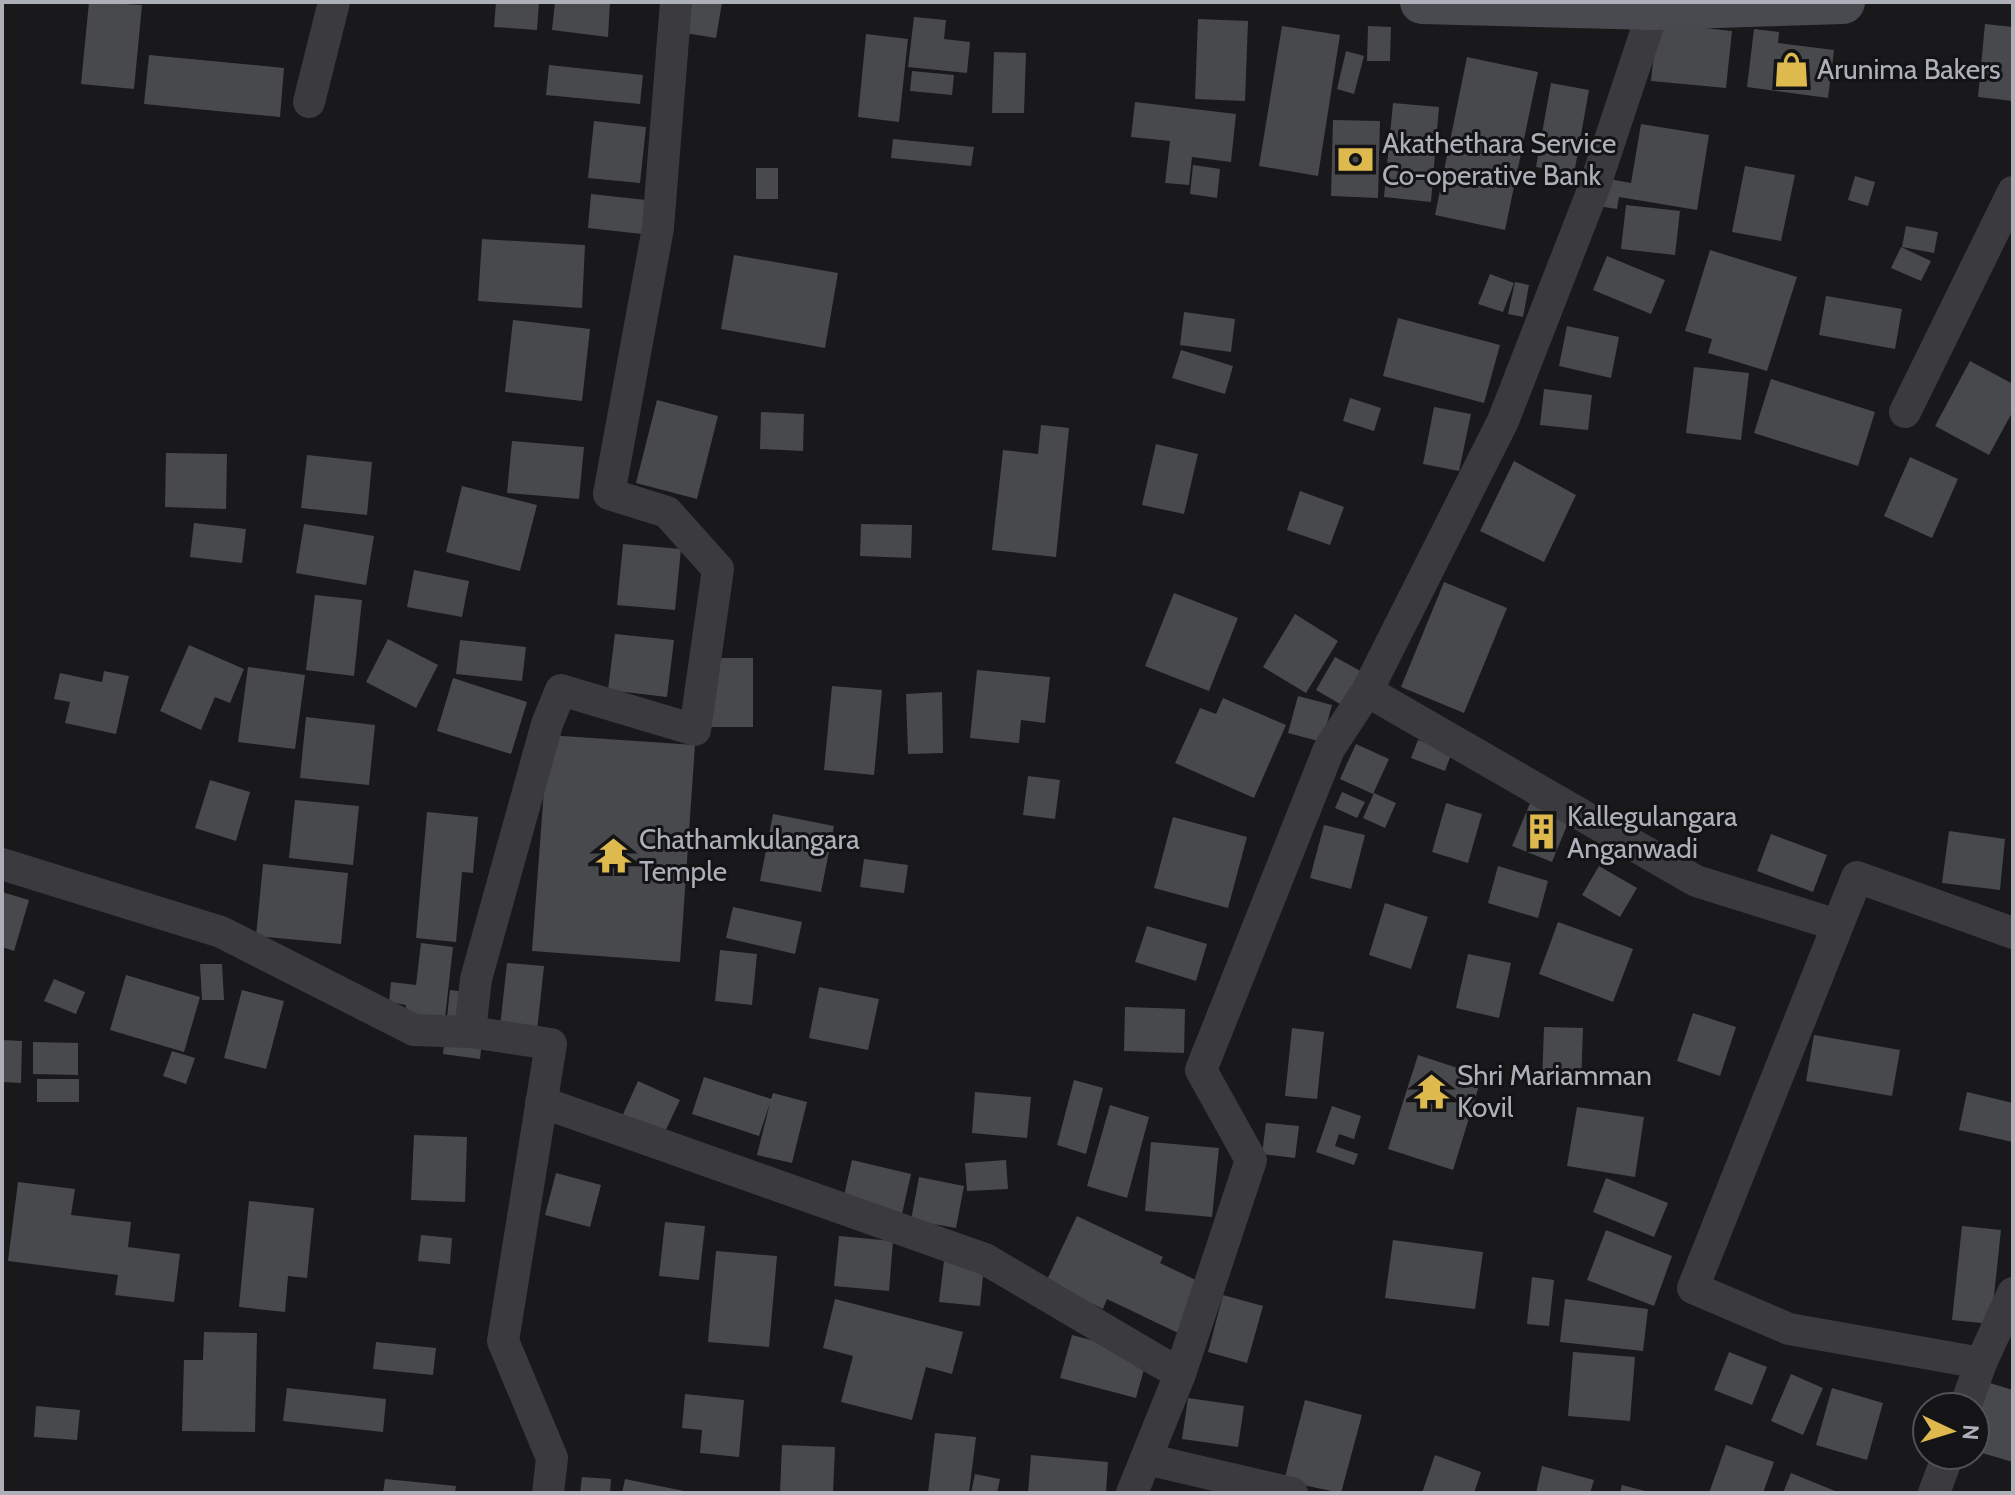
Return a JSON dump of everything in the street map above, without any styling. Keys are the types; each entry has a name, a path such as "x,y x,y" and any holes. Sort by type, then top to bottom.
{"main road":[{"path":"1422,2 1654,8 1843,2"}],"street":[{"path":"309,102 334,2"},
{"path":"470,1032 476,979 547,724 561,690 695,730 718,569 667,512 609,494 658,228 676,2"},
{"path":"1132,1493 1180,1374 1251,1160 1201,1070 1329,749 1367,691 1503,421 1595,185 1654,8"},
{"path":"1905,412 2013,192"},
{"path":"1367,691 1696,881 1837,925"},
{"path":"2,864 221,932 414,1030 470,1032 551,1044 503,1341 552,1458 548,1493"},
{"path":"1981,1363 1789,1329 1693,1288 1857,877 2013,933"},
{"path":"541,1102 985,1259 1180,1374"},
{"path":"1971,1391 2013,1293"},
{"path":"1146,1459 1292,1493"},
{"path":"1934,1493 1942,1471"}],"building":[{"path":"89,2 142,5 134,89 81,84"},
{"path":"496,2 539,2 537,30 494,27"},
{"path":"555,2 610,2 608,37 552,30"},
{"path":"691,2 722,3 716,38 685,33"},
{"path":"914,17 946,20 944,39 970,42 967,73 908,67"},
{"path":"1198,19 1248,21 1245,101 1195,99"},
{"path":"1657,23 1732,31 1726,88 1651,81"},
{"path":"1985,24 2013,27 2013,101 1978,97"},
{"path":"1282,26 1340,35 1318,176 1259,166"},
{"path":"1368,26 1391,27 1390,61 1367,61"},
{"name":"Arunima Bakers","path":"1754,29 1779,32 1778,43 1834,50 1828,98 1747,87"},
{"path":"866,34 908,39 899,122 858,117"},
{"path":"1346,51 1364,56 1354,94 1337,89"},
{"path":"994,52 1026,53 1024,113 992,113"},
{"path":"149,55 284,68 280,117 144,104"},
{"path":"1467,57 1538,72 1505,230 1435,215"},
{"path":"549,65 643,75 640,104 546,95"},
{"path":"912,71 954,75 952,95 910,91"},
{"path":"1551,83 1589,90 1574,174 1536,167"},
{"path":"1135,102 1236,114 1231,162 1192,157 1189,185 1165,183 1170,141 1131,137"},
{"path":"1393,103 1439,107 1431,202 1384,197"},
{"name":"Akathethara Service Co-operative Bank","path":"1333,120 1380,121 1378,198 1331,196"},
{"path":"594,121 646,127 640,183 588,178"},
{"path":"1641,124 1709,135 1697,210 1619,197 1617,209 1598,206 1603,178 1631,183"},
{"path":"893,139 974,147 971,166 891,158"},
{"path":"1193,165 1220,169 1217,198 1190,194"},
{"path":"1745,166 1795,175 1781,241 1732,232"},
{"path":"756,168 778,168 778,199 756,199"},
{"path":"1855,176 1875,182 1868,206 1848,200"},
{"path":"591,194 646,200 642,234 588,228"},
{"path":"1626,205 1680,211 1675,255 1621,249"},
{"path":"1906,226 1938,232 1934,253 1902,247"},
{"path":"482,239 585,245 582,308 478,301"},
{"path":"1901,247 1931,261 1921,281 1891,268"},
{"path":"1710,250 1797,277 1767,371 1708,353 1712,339 1685,331"},
{"path":"734,255 838,273 825,348 721,329"},
{"path":"1607,256 1665,280 1651,314 1593,290"},
{"path":"1490,274 1514,283 1503,312 1478,304"},
{"path":"1515,282 1529,285 1523,317 1508,314"},
{"path":"1826,296 1902,309 1895,349 1819,335"},
{"path":"1184,312 1235,319 1231,352 1180,345"},
{"path":"1398,318 1500,345 1484,403 1383,376"},
{"path":"513,320 590,329 582,401 505,392"},
{"path":"1567,326 1619,337 1611,378 1559,366"},
{"path":"1181,350 1233,366 1225,394 1172,378"},
{"path":"1970,361 2013,384 2013,411 1989,455 1935,426"},
{"path":"1694,367 1749,373 1741,440 1686,433"},
{"path":"1771,379 1875,412 1858,466 1754,433"},
{"path":"1544,389 1592,395 1588,430 1540,425"},
{"path":"1350,398 1381,408 1374,431 1343,421"},
{"path":"657,400 718,416 697,499 636,483"},
{"path":"1434,407 1471,414 1459,471 1423,464"},
{"path":"761,412 804,414 803,451 760,449"},
{"path":"1041,425 1069,428 1056,557 992,550 1003,450 1038,454"},
{"path":"512,441 584,447 579,499 507,493"},
{"path":"1156,444 1198,454 1184,514 1142,505"},
{"path":"166,453 227,454 226,509 165,507"},
{"path":"307,455 372,462 367,515 301,508"},
{"path":"1910,457 1958,479 1932,538 1884,516"},
{"path":"1514,461 1576,495 1544,562 1480,531"},
{"path":"462,486 537,505 520,571 446,552"},
{"path":"1300,491 1344,507 1330,545 1287,530"},
{"path":"194,523 246,529 242,563 190,557"},
{"path":"304,524 374,536 366,585 296,573"},
{"path":"861,524 912,525 911,558 860,556"},
{"path":"623,544 681,549 675,610 617,605"},
{"path":"414,570 469,581 462,617 407,607"},
{"path":"1444,582 1507,608 1464,713 1401,687"},
{"path":"1174,593 1238,618 1209,691 1145,666"},
{"path":"315,595 362,600 354,676 306,670"},
{"path":"1295,614 1338,641 1306,693 1263,667"},
{"path":"615,634 674,640 667,697 608,690"},
{"path":"388,639 438,665 416,708 366,682"},
{"path":"460,640 526,647 522,681 456,674"},
{"path":"189,645 244,669 230,703 215,697 201,730 160,711"},
{"path":"1335,657 1366,674 1347,708 1316,690"},
{"path":"709,658 753,658 753,727 709,727"},
{"path":"248,667 305,675 295,749 238,742"},
{"path":"977,670 1050,677 1045,723 1021,720 1019,743 970,738"},
{"path":"104,671 129,676 116,734 65,723 70,702 54,699 60,673 102,682"},
{"path":"453,678 527,702 511,754 437,731"},
{"path":"832,686 882,690 874,775 824,770"},
{"path":"942,692 943,753 908,754 906,694"},
{"path":"1298,696 1332,705 1322,742 1288,733"},
{"path":"1223,698 1286,725 1254,798 1175,763 1200,708 1216,714"},
{"path":"306,717 375,725 369,785 300,778"},
{"name":"Chathamkulangara Temple","path":"548,735 695,745 680,962 532,951"},
{"path":"1418,740 1452,752 1445,771 1411,758"},
{"path":"1356,744 1389,759 1373,794 1340,779"},
{"path":"1028,776 1060,780 1055,819 1023,815"},
{"path":"210,780 250,792 236,841 195,828"},
{"path":"1342,792 1365,802 1357,818 1335,808"},
{"path":"1374,793 1396,803 1385,828 1363,818"},
{"path":"295,800 359,806 353,865 289,858"},
{"name":"Kallegulangara Anganwadi","path":"1531,801 1570,818 1552,862 1512,846"},
{"path":"1446,803 1482,814 1468,863 1432,852"},
{"path":"427,812 478,817 473,873 462,872 456,942 416,938"},
{"path":"773,814 834,826 821,892 760,881"},
{"path":"1173,817 1247,837 1228,908 1154,888"},
{"path":"1324,825 1365,835 1351,889 1310,878"},
{"path":"1949,831 2005,839 2000,890 1942,883"},
{"path":"1771,834 1827,855 1813,892 1757,871"},
{"path":"864,859 908,865 904,893 860,887"},
{"path":"263,864 348,873 341,944 256,936"},
{"path":"1498,866 1548,881 1538,918 1488,903"},
{"path":"1599,866 1637,888 1620,917 1582,895"},
{"path":"2,892 29,900 14,951 2,947"},
{"path":"1385,903 1428,917 1411,969 1369,955"},
{"path":"733,907 802,922 795,954 726,938"},
{"path":"1558,922 1633,949 1613,1002 1539,974"},
{"path":"1147,926 1207,944 1196,981 1135,962"},
{"path":"421,943 453,947 445,1018 405,1013 406,1005 389,1002 391,982 416,985"},
{"path":"720,950 757,954 752,1005 715,1001"},
{"path":"1468,954 1511,963 1499,1018 1456,1008"},
{"path":"507,963 544,966 537,1031 500,1027"},
{"path":"200,964 222,964 224,1000 202,1000"},
{"path":"126,975 200,997 184,1052 110,1030"},
{"path":"54,979 85,992 76,1014 44,1001"},
{"path":"819,987 879,999 868,1050 809,1038"},
{"path":"242,990 284,1001 266,1069 224,1058"},
{"path":"450,990 487,995 480,1059 443,1054"},
{"path":"1125,1007 1185,1009 1184,1053 1124,1051"},
{"path":"1693,1013 1736,1027 1720,1076 1677,1061"},
{"path":"1544,1027 1583,1028 1581,1084 1542,1083"},
{"path":"1292,1028 1324,1032 1317,1099 1285,1096"},
{"path":"1814,1035 1900,1050 1892,1096 1806,1081"},
{"path":"2,1040 22,1041 21,1083 2,1082"},
{"path":"33,1042 78,1043 78,1075 33,1074"},
{"path":"172,1051 195,1058 186,1084 163,1076"},
{"path":"1418,1055 1482,1076 1453,1170 1388,1149"},
{"path":"704,1077 771,1099 773,1093 807,1102 792,1163 757,1155 770,1103 759,1136 692,1114"},
{"path":"37,1079 79,1079 79,1102 37,1102"},
{"path":"1074,1080 1103,1088 1086,1154 1057,1145"},
{"path":"638,1081 680,1100 661,1140 620,1121"},
{"path":"975,1092 1031,1097 1027,1138 972,1133"},
{"path":"1967,1092 2013,1103 2013,1142 1959,1130"},
{"path":"1110,1105 1149,1117 1127,1198 1087,1186"},
{"path":"1332,1106 1361,1116 1354,1139 1339,1134 1335,1146 1358,1154 1354,1165 1316,1152"},
{"path":"1577,1107 1644,1117 1635,1177 1567,1166"},
{"path":"1266,1123 1299,1126 1295,1158 1262,1154"},
{"path":"414,1135 467,1137 465,1202 411,1200"},
{"path":"1151,1142 1219,1148 1212,1217 1145,1211"},
{"path":"852,1160 911,1174 902,1214 843,1200"},
{"path":"1006,1160 1008,1189 967,1191 965,1163"},
{"path":"556,1173 601,1185 590,1227 545,1215"},
{"path":"919,1177 964,1186 956,1228 911,1220"},
{"path":"1606,1178 1668,1203 1654,1237 1593,1212"},
{"path":"18,1182 75,1189 71,1215 131,1222 128,1247 180,1254 174,1302 115,1295 118,1275 8,1261"},
{"path":"249,1201 314,1208 307,1278 288,1276 285,1312 239,1307"},
{"path":"1077,1216 1163,1257 1160,1263 1202,1283 1178,1333 1107,1299 1103,1309 1046,1282"},
{"path":"665,1222 705,1226 699,1280 659,1276"},
{"path":"1962,1226 2001,1230 1991,1324 1952,1320"},
{"path":"1606,1230 1672,1256 1654,1306 1587,1280"},
{"path":"421,1235 452,1238 450,1264 418,1261"},
{"path":"839,1236 893,1241 889,1291 834,1286"},
{"path":"1393,1240 1483,1252 1475,1309 1385,1298"},
{"path":"716,1251 777,1256 769,1347 708,1342"},
{"path":"944,1261 984,1266 980,1306 939,1302"},
{"path":"1532,1277 1554,1280 1549,1326 1527,1324"},
{"path":"1223,1295 1263,1306 1247,1363 1208,1352"},
{"path":"835,1299 963,1332 952,1374 926,1367 912,1420 841,1402 853,1356 823,1348"},
{"path":"1565,1299 1648,1309 1643,1351 1560,1342"},
{"path":"204,1332 257,1333 255,1432 182,1431 184,1360 203,1360"},
{"path":"1072,1335 1148,1355 1136,1398 1060,1378"},
{"path":"376,1342 436,1348 433,1375 373,1369"},
{"path":"1573,1352 1635,1357 1630,1421 1568,1416"},
{"path":"1729,1352 1767,1367 1752,1405 1714,1390"},
{"path":"1791,1374 1823,1388 1803,1435 1771,1421"},
{"path":"1983,1381 2013,1390 2013,1462 1991,1456 1991,1391 1980,1391"},
{"path":"287,1388 386,1399 383,1432 283,1421"},
{"path":"1832,1388 1883,1403 1867,1460 1816,1445"},
{"path":"685,1394 744,1400 739,1457 700,1453 702,1430 682,1428"},
{"path":"1188,1398 1244,1406 1238,1447 1182,1439"},
{"path":"1305,1400 1362,1415 1341,1493 1284,1481"},
{"path":"36,1406 80,1410 77,1440 34,1437"},
{"path":"935,1433 976,1437 969,1493 928,1493"},
{"path":"782,1445 835,1447 833,1493 780,1493"},
{"path":"1726,1445 1774,1462 1763,1493 1709,1493"},
{"path":"1031,1455 1108,1462 1106,1493 1028,1493"},
{"path":"1435,1455 1481,1472 1474,1493 1422,1493"},
{"path":"1542,1466 1594,1480 1590,1493 1536,1493"},
{"path":"1791,1473 1840,1493 1783,1493"},
{"path":"975,1474 1000,1479 997,1493 971,1493"},
{"path":"582,1477 611,1479 610,1493 580,1493"},
{"path":"385,1479 456,1486 455,1493 383,1493"},
{"path":"625,1479 689,1492 689,1493 622,1493"},
{"path":"1622,1485 1649,1492 1620,1493"}],"place":[{"name":"Arunima Bakers","path":"1791,69"},
{"name":"Akathethara Service Co-operative Bank","path":"1356,159"},
{"name":"Kallegulangara Anganwadi","path":"1541,832"},
{"name":"Chathamkulangara Temple","path":"613,855"},
{"name":"Shri Mariamman Kovil","path":"1431,1091"}]}
